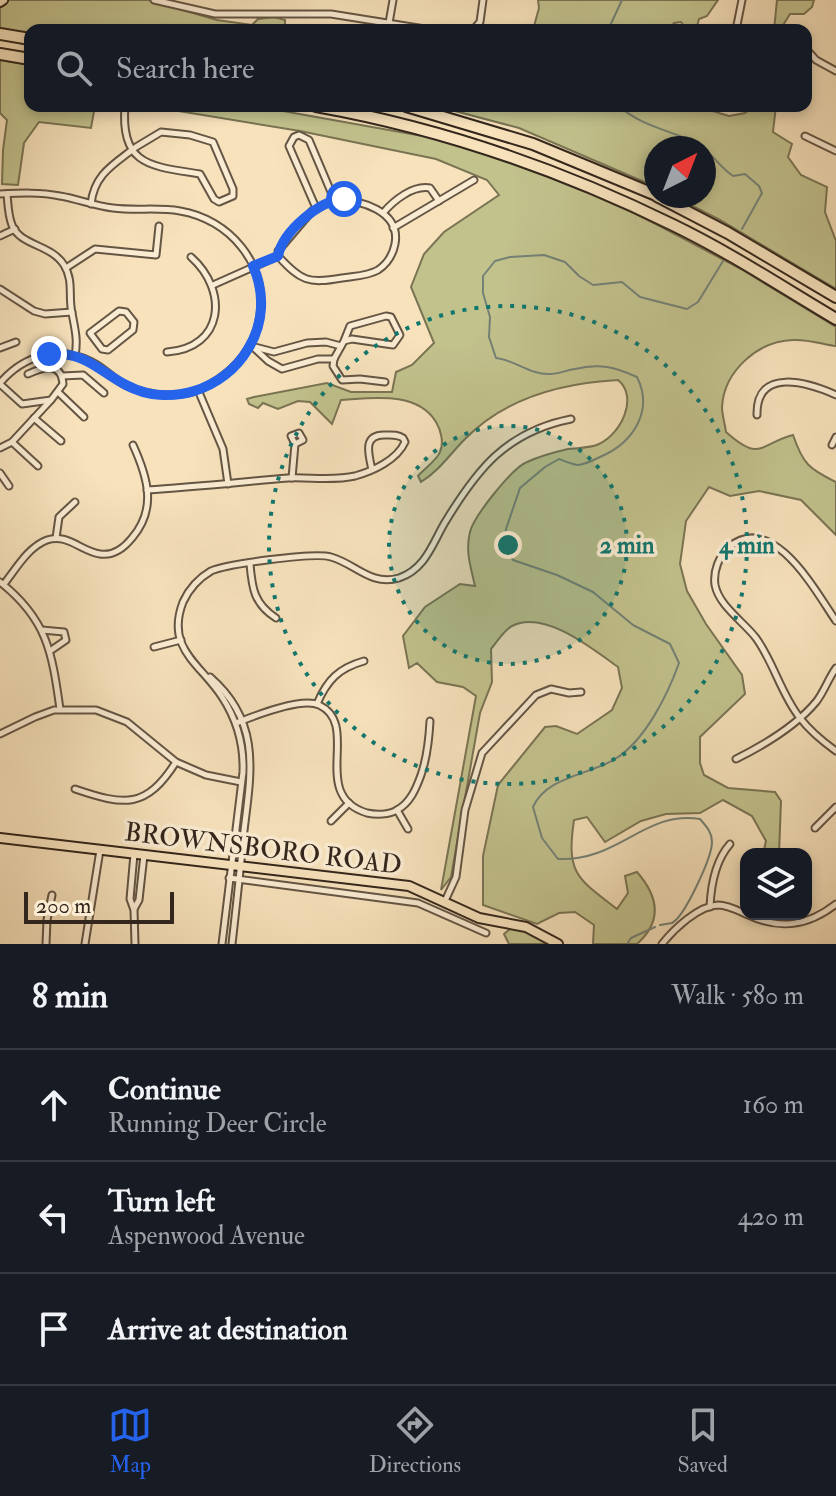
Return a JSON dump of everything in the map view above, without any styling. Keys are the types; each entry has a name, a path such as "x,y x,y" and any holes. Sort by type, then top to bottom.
{"highway":[{"path":"0,34 24,38"},
{"path":"0,54 24,58"},
{"path":"342,112 442,135 588,186 675,226 836,319"},
{"path":"426,112 533,144 644,191"},
{"path":"681,208 836,297"}],"main road":[{"name":"BROWNSBORO ROAD","path":"0,838 397,884 422,890 479,918 533,929 558,944"}],"street":[{"path":"154,0 215,14 309,13 395,24"},
{"path":"389,23 393,0"},
{"path":"478,24 483,0"},
{"path":"737,24 742,0"},
{"path":"812,56 836,71"},
{"path":"91,204 93,190 102,172 132,150 161,132 190,135 213,142 233,189 233,196 219,202 214,199 200,174 155,167 132,150 126,140 125,112"},
{"path":"316,208 289,146 294,137 299,135 309,140 334,200"},
{"path":"805,136 836,151"},
{"path":"393,228 474,180"},
{"path":"383,213 398,199 423,187 430,188 439,201"},
{"path":"51,400 22,404 0,383 17,365 32,358 58,353 98,365 124,384 146,392 173,395 198,390 228,373 253,346 259,324 261,290 253,266 232,236 197,215 169,209 118,209 42,193 3,194 15,229 24,239 51,251 66,268 78,335 75,356"},
{"path":"213,285 278,256 283,243 316,208 334,200 358,202 383,213 393,228 395,243 392,252 383,266 372,273 310,281 292,271 278,256"},
{"path":"66,268 95,249 156,255 159,226"},
{"path":"0,236 15,229"},
{"path":"167,352 191,346 207,331 216,309 213,285 191,257"},
{"path":"0,289 34,311 45,314 72,312"},
{"path":"78,335 90,333 119,311 126,312 134,322 133,330 108,350 100,346 90,333"},
{"path":"253,346 274,352 307,343 343,344 352,339 393,345 400,335 391,317 350,326 343,344 334,359 333,366 342,380 385,382"},
{"path":"0,348 16,342"},
{"path":"253,346 282,369 318,359 334,359"},
{"path":"270,362 274,352"},
{"path":"0,448 12,442 63,384 58,369 51,366 28,374"},
{"path":"62,376 83,375 104,393"},
{"path":"757,415 761,394 783,381 799,382 836,395"},
{"path":"198,390 223,449 228,484"},
{"path":"58,392 84,417"},
{"path":"34,418 61,441"},
{"path":"232,944 250,748 240,722 192,663 181,640 181,611 193,586 219,568 299,555 319,554 342,561 375,579 406,575 424,560 471,481 495,454 528,432 571,419"},
{"path":"147,490 292,478 340,479 372,470 399,452 405,442 403,438 397,435 376,435 372,438 368,447 372,470"},
{"path":"832,445 836,437"},
{"path":"12,442 38,466"},
{"path":"292,478 295,444"},
{"path":"60,709 50,651 42,630 25,604 2,583 35,546 56,538 70,540 100,554 119,550 128,544 144,524 148,507 147,490 133,445"},
{"path":"0,473 9,486"},
{"path":"56,538 59,517 75,502"},
{"path":"836,621 795,563 780,548 758,539 745,539 731,546 717,565 717,591 756,637 799,718 836,751"},
{"path":"250,564 254,596 260,606 276,618"},
{"path":"42,630 64,632 66,640 50,651"},
{"path":"154,647 181,640"},
{"path":"317,704 325,686 339,671 364,661"},
{"path":"736,759 761,746 799,718 818,699 836,668"},
{"path":"445,901 456,877 465,810 482,753 536,695 551,689 581,692"},
{"path":"240,722 299,703 317,704 331,715 338,733 337,780 349,803 374,814 397,810 410,799 420,780 428,750 430,721"},
{"path":"0,734 60,709 96,710 118,718 141,732 176,762 206,775 249,783"},
{"path":"222,944 241,782 240,722"},
{"path":"75,789 119,800 140,798 159,787 176,762"},
{"path":"331,821 349,803"},
{"path":"815,828 836,807"},
{"path":"397,810 408,829"},
{"path":"710,907 715,875 723,852 730,844"},
{"path":"85,944 100,850"},
{"path":"134,854 130,899 134,910 135,944"},
{"path":"134,910 139,900 144,855"},
{"path":"229,878 418,903 486,933"},
{"path":"46,944 52,895"},
{"path":"226,903 237,904"},
{"path":"662,944 677,928 710,907 721,905 757,919 788,925 810,920 836,904"}],"green space":[{"path":"9,0 148,0 217,20 245,24 24,24 24,33 0,29 0,8"},
{"path":"538,0 718,0 698,24 535,24"},
{"path":"777,0 814,0 812,7 804,14 790,14 784,24 775,24"},
{"path":"274,17 285,20 285,24 253,24 258,19"},
{"path":"0,60 24,64 24,112 94,112 91,128 39,122 24,143 18,185 2,184 7,120 0,113"},
{"path":"184,112 288,112 439,139 532,170 616,203 741,269 836,327 836,346 793,340 756,352 745,360 729,381 722,407 726,432 746,447 760,448 793,435 808,464 836,482 836,535 801,500 759,491 730,496 709,487 686,521 680,564 687,591 742,675 745,694 700,737 700,763 704,775 728,788 775,792 781,801 779,848 764,848 766,841 752,816 723,800 700,813 666,814 641,821 605,842 587,817 574,820 574,864 592,890 617,909 628,893 625,876 637,872 650,890 654,917 637,944 593,944 594,925 575,912 559,913 537,924 483,905 483,856 498,785 545,727 556,726 577,734 612,710 622,688 618,667 568,633 553,627 525,622 503,633 491,649 492,682 480,713 451,877 441,890 476,696 463,687 437,682 417,663 409,668 403,636 425,607 460,584 475,586 468,553 470,532 478,515 503,483 520,466 532,460 568,449 596,445 607,439 625,415 627,396 624,387 618,380 576,385 517,403 481,425 421,482 418,476 438,455 442,441 436,422 418,405 393,399 341,400 332,424 310,402 298,401 278,409 263,403 258,408 249,404 247,399 327,383 351,392 392,392 396,372 412,365 434,343 411,287 424,254 444,232 499,195 487,180 436,159 300,131"},
{"path":"459,112 716,112 729,116 746,112 775,112 773,132 792,144 788,157 801,175 827,187 825,212 836,241 836,289 696,208 716,208 716,136 644,136 644,182 519,128"},
{"path":"510,929 524,929 555,944 509,944 504,934"}],"waterway":[{"path":"611,24 622,0"},
{"path":"626,112 695,142 733,176 745,174 759,186 762,193 742,229"},
{"path":"660,925 672,923 677,918 697,886 708,860 712,838 700,819 681,818 663,822 598,853 558,859 542,838 533,807 548,789 605,764 626,751 654,716 679,663 670,644 633,625 593,592 557,575 513,560 504,546 506,529 520,488 559,459 575,465 583,464 622,443 631,434 641,414 642,390 637,377 614,368 592,366 543,374 496,358 489,337 490,317 483,293 483,276 495,261 544,255 565,262 593,285 622,282 640,297 687,309 698,302 723,261"},
{"path":"627,944 631,938 655,927"}],"route":[{"path":"49,354 85,358 124,384 146,392 173,395 206,387 234,368 259,324 261,290 253,266 278,256 283,243 320,205 344,199"}]}
